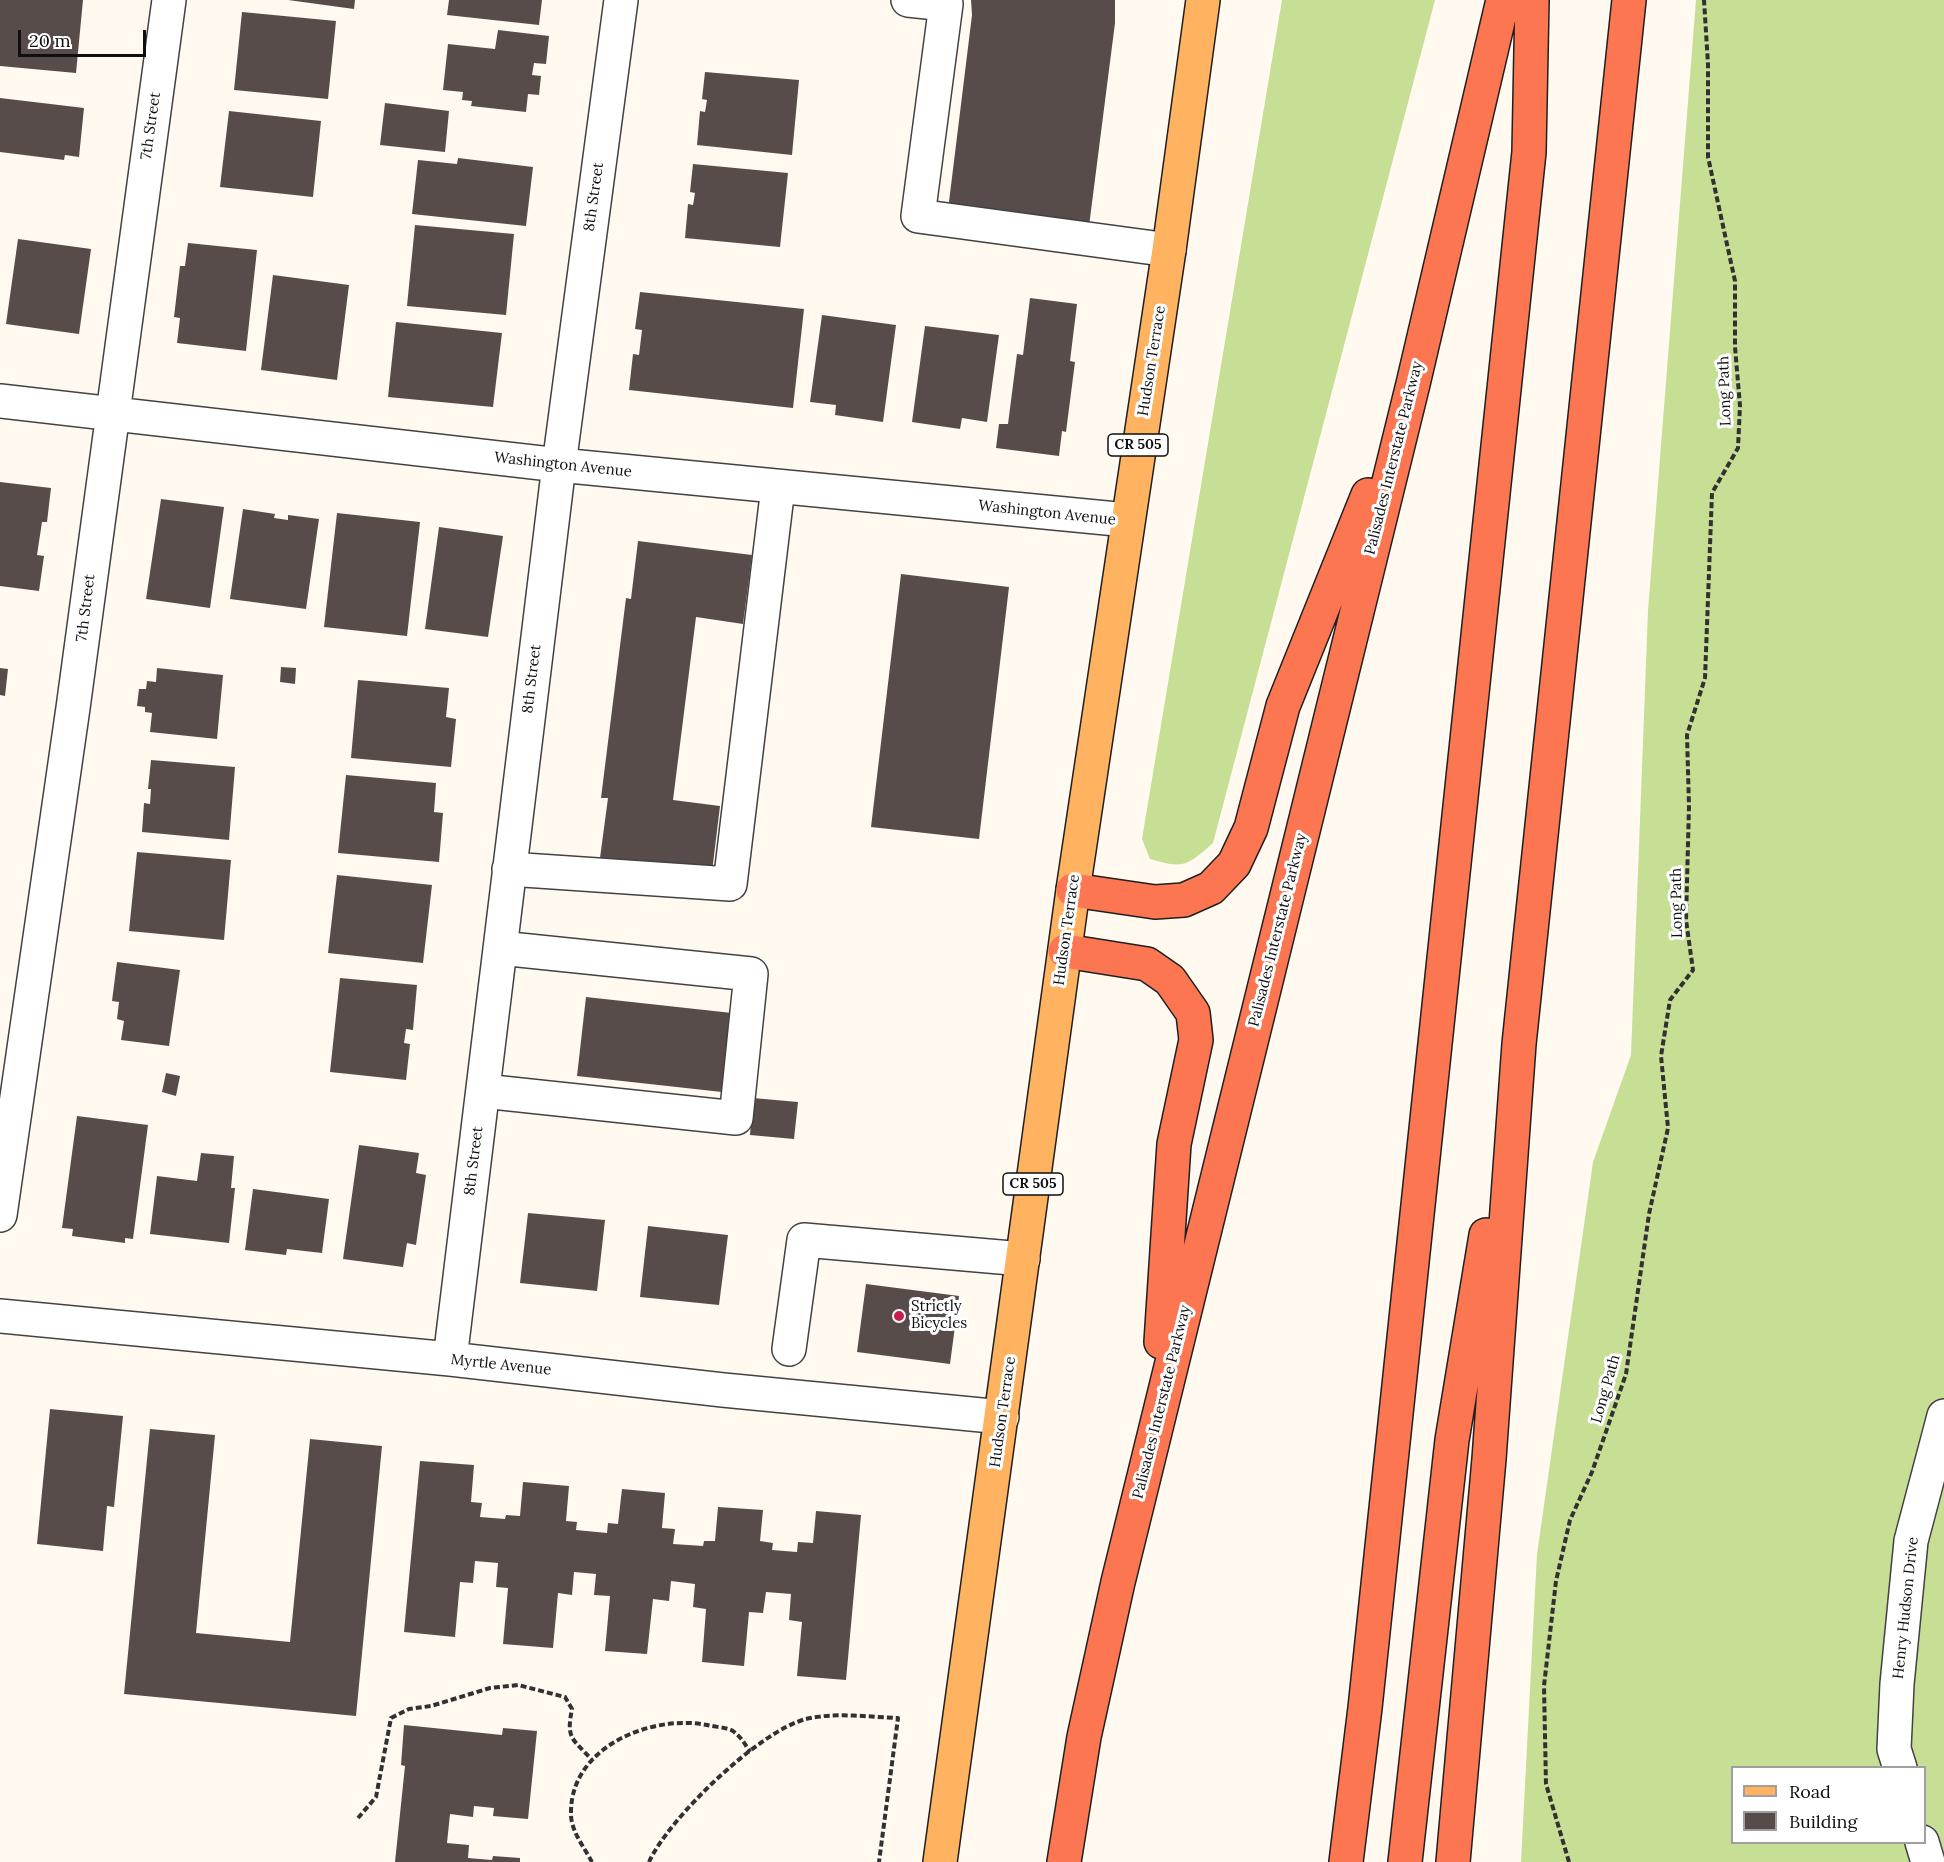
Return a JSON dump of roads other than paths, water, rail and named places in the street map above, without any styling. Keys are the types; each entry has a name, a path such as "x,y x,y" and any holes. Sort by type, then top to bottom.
{"highway":[{"name":"Palisades Interstate Parkway","path":"1064,1862 1084,1737 1155,1431 1413,384 1503,0"},
{"path":"1346,1862 1368,1684 1529,152 1532,0"},
{"path":"1453,1862 1489,1459 1519,1044 1629,0"},
{"path":"1073,890 1155,902 1184,900 1211,888 1234,864 1251,828 1283,706 1413,384"},
{"path":"1065,951 1134,961 1159,970 1187,1002 1196,1026 1194,1056 1174,1144 1155,1431"},
{"path":"1405,1862 1452,1440 1519,1044"}],"main road":[{"name":"Hudson Terrace","path":"940,1862 1073,890 1169,250 1203,0"}],"street":[{"name":"7th Street","path":"0,1215 72,720 169,0"},
{"name":"8th Street","path":"450,1359 559,465 621,0"},
{"path":"908,0 946,4 918,216 1169,250"},
{"name":"Washington Avenue","path":"0,401 559,465 1127,520"},
{"path":"509,869 730,884 778,487"},
{"path":"483,1091 736,1118 751,974 500,948"},
{"path":"789,1349 804,1240 1023,1258"},
{"name":"Myrtle Avenue","path":"0,1316 450,1359 723,1390 1002,1417"},
{"name":"Henry Hudson Drive","path":"1900,1766 1894,1749 1897,1684 1911,1541 1944,1416"},
{"path":"1923,1844 1928,1862"}],"place":[{"name":"Strictly Bicycles","path":"899,1316"}]}
